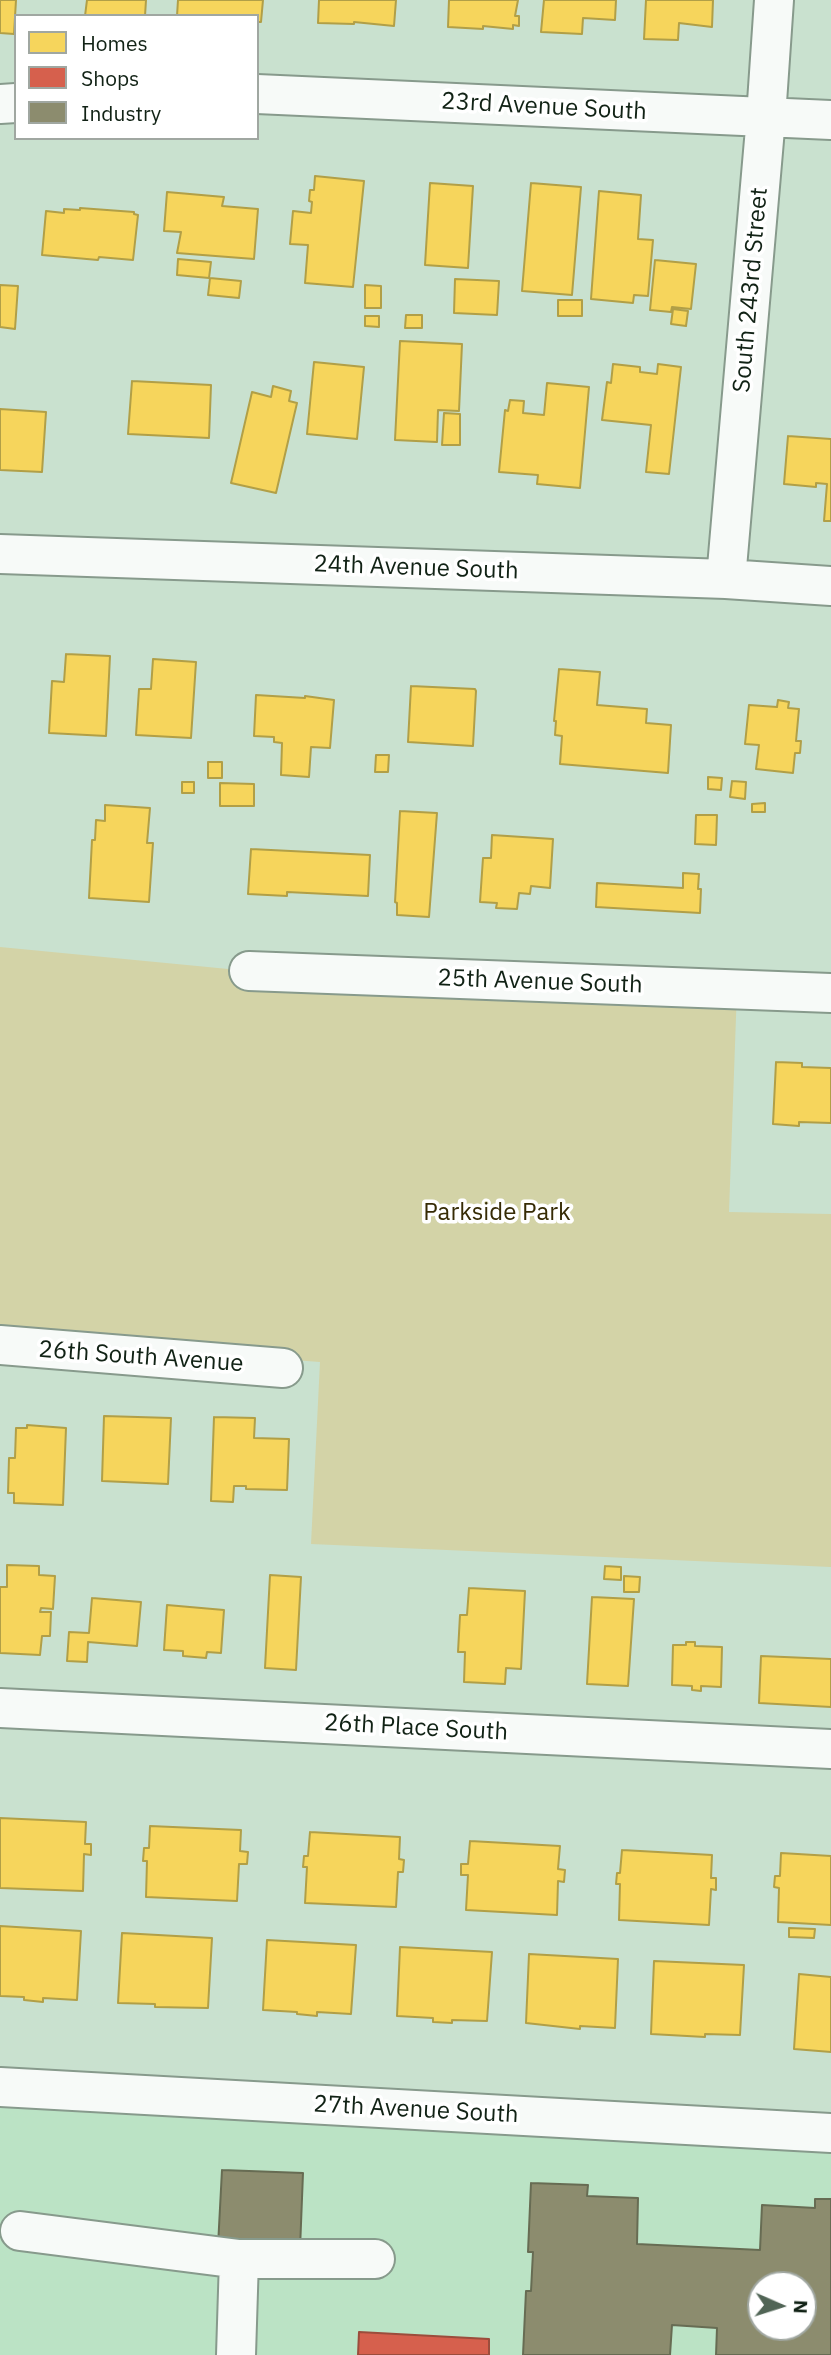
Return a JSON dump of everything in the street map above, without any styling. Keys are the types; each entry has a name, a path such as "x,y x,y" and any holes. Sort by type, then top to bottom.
{"street":[{"name":"South 243rd Street","path":"726,579 774,0"},
{"name":"23rd Avenue South","path":"259,94 831,120"},
{"name":"24th Avenue South","path":"0,554 726,579 831,586"},
{"name":"25th Avenue South","path":"249,971 831,993"},
{"name":"26th South Avenue","path":"0,1345 283,1368"},
{"name":"26th Place South","path":"0,1708 831,1749"},
{"name":"27th Avenue South","path":"0,2087 831,2133"},
{"path":"20,2231 239,2259 375,2259"},
{"path":"236,2355 239,2259"}],"shaded area":[{"path":"0,2087 831,2133 831,2355 0,2355"}],"green space":[{"name":"Parkside Park","path":"0,947 249,971 737,989 729,1212 831,1214 831,1567 311,1544 320,1362 0,1338"}],"building: Homes":[{"path":"0,0 16,0 14,34 0,33"},
{"path":"87,0 146,0 145,14 85,14"},
{"path":"178,0 263,0 261,22 259,14 177,14"},
{"path":"319,0 396,0 394,26 354,22 318,23"},
{"path":"449,0 518,0 515,16 519,16 519,26 513,25 513,29 448,27"},
{"path":"544,0 616,0 615,20 583,18 582,34 541,32"},
{"path":"646,0 713,0 712,27 679,23 678,40 644,39"},
{"path":"315,176 364,181 353,287 305,283 308,245 290,244 293,211 311,213 310,190 314,190"},
{"path":"430,183 473,186 468,268 425,265"},
{"path":"531,183 581,187 572,295 522,291"},
{"path":"599,191 641,195 638,239 653,240 648,296 634,295 633,303 591,299"},
{"path":"167,192 224,197 222,206 258,209 254,259 177,253 181,232 164,231"},
{"path":"64,209 134,212 138,215 133,260 42,255 46,211 64,213"},
{"path":"178,259 211,262 209,278 177,275"},
{"path":"655,260 696,264 691,309 672,307 671,312 650,310"},
{"path":"210,278 241,281 239,298 208,295"},
{"path":"455,279 499,281 497,315 454,313"},
{"path":"0,285 18,286 15,329 0,327"},
{"path":"365,285 381,286 381,308 365,308"},
{"path":"558,300 582,300 582,316 558,316"},
{"path":"673,309 688,311 686,326 671,324"},
{"path":"406,315 422,315 422,328 405,328"},
{"path":"365,316 379,316 379,327 365,326"},
{"path":"400,341 462,344 459,411 438,410 437,442 395,440"},
{"path":"314,362 364,367 357,439 307,434"},
{"path":"613,364 640,367 640,372 657,374 658,364 681,367 669,474 646,472 651,425 602,420 607,382 611,383"},
{"path":"132,381 211,385 209,438 128,434"},
{"path":"547,383 589,387 580,488 537,484 538,475 499,472 505,410 508,411 510,400 524,401 523,413 544,415"},
{"path":"273,386 291,391 289,401 297,403 276,493 231,483 252,392 271,397"},
{"path":"0,409 46,412 42,472 0,470"},
{"path":"444,413 460,414 460,445 442,445"},
{"path":"788,436 831,439 831,521 824,521 827,484 816,483 816,487 784,484"},
{"path":"66,654 110,656 106,736 49,733 52,681 64,682"},
{"path":"153,659 196,662 191,738 136,735 139,689 151,689"},
{"path":"559,669 600,672 597,705 647,709 646,723 671,725 668,773 560,764 562,736 555,735 554,721"},
{"path":"411,686 475,689 473,746 408,742"},
{"path":"256,695 305,696 334,700 330,748 311,747 309,777 281,775 282,743 274,742 274,737 254,736"},
{"path":"778,700 789,702 788,708 799,709 796,741 801,741 800,753 795,753 793,773 756,769 759,745 745,744 749,705 777,707"},
{"path":"376,755 389,755 388,772 375,772"},
{"path":"208,762 222,762 222,778 208,778"},
{"path":"708,777 722,778 721,790 708,789"},
{"path":"732,781 746,782 745,799 730,797"},
{"path":"182,782 194,782 194,793 182,793"},
{"path":"220,783 254,784 254,806 220,806"},
{"path":"765,803 765,812 752,812 752,804"},
{"path":"105,805 150,808 147,843 153,843 149,902 89,898 92,840 95,840 96,820 105,821"},
{"path":"400,811 437,813 429,917 397,915 395,902"},
{"path":"696,815 717,815 716,845 695,844"},
{"path":"492,835 553,839 550,888 531,886 530,894 519,893 517,909 496,908 497,903 480,902 483,858 491,858"},
{"path":"251,849 370,855 368,896 287,892 287,896 248,894"},
{"path":"683,873 699,874 700,913 596,907 597,883 683,888"},
{"path":"776,1062 802,1063 802,1067 831,1068 831,1123 799,1122 799,1126 773,1124"},
{"path":"104,1416 171,1418 168,1484 102,1481"},
{"path":"214,1417 255,1418 254,1438 289,1439 287,1490 234,1486 233,1502 211,1501"},
{"path":"27,1425 66,1428 63,1505 14,1503 14,1493 8,1493 9,1458 15,1458 16,1428 27,1428"},
{"path":"7,1565 39,1566 39,1575 55,1576 53,1609 41,1608 40,1612 51,1612 50,1636 42,1636 40,1655 0,1653 0,1587 7,1587"},
{"path":"605,1566 621,1567 621,1580 604,1579"},
{"path":"270,1575 301,1577 296,1670 265,1668"},
{"path":"624,1576 640,1577 639,1592 624,1592"},
{"path":"469,1588 525,1591 521,1669 506,1668 505,1684 464,1682 465,1652 458,1652 460,1615 467,1615"},
{"path":"592,1597 634,1599 628,1686 587,1684"},
{"path":"92,1598 141,1602 137,1646 88,1642 87,1662 67,1661 69,1632 89,1633"},
{"path":"167,1605 224,1610 221,1653 207,1652 206,1658 183,1656 183,1651 164,1650"},
{"path":"686,1642 695,1642 695,1646 722,1647 721,1687 701,1686 701,1691 692,1690 692,1686 672,1685 673,1645 686,1645"},
{"path":"761,1656 831,1659 831,1707 759,1703"},
{"path":"0,1818 86,1822 85,1844 91,1844 91,1855 84,1854 83,1891 0,1888"},
{"path":"150,1826 241,1830 240,1851 248,1852 247,1864 239,1864 237,1901 146,1897 147,1861 143,1861 144,1848 149,1848"},
{"path":"310,1832 400,1837 399,1859 404,1860 403,1872 398,1872 396,1907 305,1903 307,1867 303,1867 304,1856 308,1856"},
{"path":"470,1841 560,1846 558,1869 565,1870 564,1882 558,1881 557,1915 466,1910 468,1875 461,1875 461,1864 468,1864"},
{"path":"622,1850 712,1855 711,1878 716,1878 716,1890 711,1889 709,1925 619,1920 620,1884 616,1884"},
{"path":"781,1853 831,1856 831,1925 778,1922 779,1888 774,1887 775,1876 780,1876"},
{"path":"0,1926 81,1931 77,2000 43,1998 43,2002 24,2000 24,1997 0,1996"},
{"path":"789,1928 815,1929 814,1938 789,1937"},
{"path":"122,1933 212,1938 208,2008 118,2003"},
{"path":"267,1940 356,1945 351,2014 317,2012 317,2016 263,2010"},
{"path":"400,1947 492,1952 487,2021 433,2022 433,2018 397,2016"},
{"path":"529,1954 618,1959 615,2028 580,2026 580,2029 526,2023"},
{"path":"654,1961 744,1965 740,2035 705,2034 705,2037 651,2034"},
{"path":"799,1974 831,1977 831,2052 794,2049"}],"building: Shops":[{"path":"359,2332 489,2339 489,2355 358,2355"}],"building: Industry":[{"path":"222,2170 303,2173 300,2249 218,2246"},
{"path":"531,2183 588,2185 587,2196 638,2198 637,2244 760,2250 762,2205 815,2208 815,2199 831,2199 831,2355 716,2355 717,2328 672,2325 670,2355 523,2355 526,2291 531,2291 533,2252 528,2252"}]}
